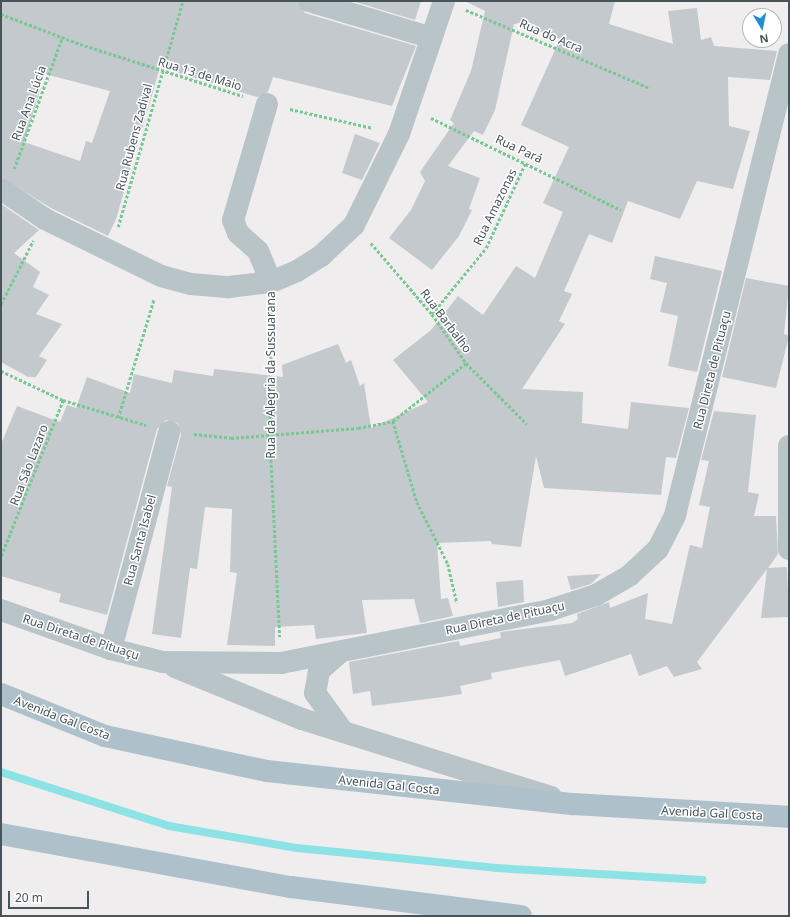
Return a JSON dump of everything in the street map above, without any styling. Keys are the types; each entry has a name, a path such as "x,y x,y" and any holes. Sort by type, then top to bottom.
{"main road":[{"name":"Avenida Gal Costa","path":"1,694 105,736 267,771 573,804 789,817"},
{"path":"1,834 291,887 521,916"}],"street":[{"path":"310,1 432,38"},
{"path":"5,185 45,219 110,255 161,276 192,284 229,287 271,282 321,256 354,225 399,134 432,38 452,4"},
{"name":"Rua Direta de Pituaçu","path":"1,610 112,649 163,662 281,663 550,610 596,595 630,575 658,549 675,516 789,54"},
{"name":"Rua da Alegria da Sussuarana","path":"267,104 233,220 238,233 258,251 271,282"},
{"name":"Rua Santa Isabel","path":"112,649 169,432"},
{"path":"789,446 789,549"},
{"path":"340,652 319,671 315,693 342,730"},
{"path":"163,662 302,719 342,730 573,804"},
{"path":"433,906 461,916"}],"path":[{"name":"Rua Rubens Zadival","path":"110,255 161,71 183,1"},
{"name":"Rua do Acra","path":"452,4 650,88"},
{"name":"Rua 13 de Maio","path":"1,14 62,38 267,104 399,134"},
{"name":"Rua Ana Lúcia","path":"5,185 62,38"},
{"name":"Rua Pará","path":"408,108 526,162 621,210"},
{"name":"Rua Amazonas","path":"432,314 486,248 526,162"},
{"path":"1,304 45,219"},
{"name":"Rua Barbalho","path":"354,225 432,314 466,363 527,424"},
{"path":"118,418 161,276"},
{"name":"Rua da Alegria da Sussuarana","path":"271,282 270,435 281,663"},
{"path":"1,371 63,400 118,418 169,432 231,438 358,428 393,421 466,363"},
{"name":"Rua São Lazaro","path":"1,556 63,400"},
{"path":"393,421 417,502 448,564 463,627"}],"building":[{"path":"1,1 297,1 305,13 416,46 392,106 273,77 268,92 257,97 160,67 116,219 108,236 51,208 1,177","holes":["45,74 110,91 92,143 86,141 80,161 24,142"]},
{"path":"352,1 421,1 415,20"},
{"path":"465,1 615,1 609,24 673,44 668,11 697,8 701,40 711,37 714,46 777,51 770,80 728,77 729,126 750,131 733,189 697,181 680,219 628,201 612,243 589,234 564,291 572,294 559,321 565,324 522,389 583,392 582,423 628,429 631,402 689,408 676,458 666,457 661,495 544,488 536,456 521,547 492,544 491,541 437,543 441,599 448,598 453,616 420,623 414,599 362,600 367,633 316,639 314,625 275,627 275,646 227,645 237,573 230,572 232,509 205,507 197,569 190,568 181,638 152,634 172,487 167,486 181,435 178,423 166,420 157,429 107,615 59,602 61,594 1,576 1,444 17,406 60,422 67,405 76,408 87,377 130,393 134,374 172,383 174,370 213,376 214,369 283,377 282,365 338,344 346,363 351,360 360,386 364,383 371,428 428,402 393,360 431,330 458,296 483,315 516,266 535,278 563,212 543,203 569,147 521,125 560,39 519,23 514,24 495,110 483,135 474,131 448,166 480,178 469,209 472,210 459,236 432,270 389,238 411,210 425,181 420,172 454,123 450,120 471,71 485,11"},
{"path":"355,134 380,143 362,180 342,173"},
{"path":"1,204 39,230 14,253 40,272 33,287 49,295 36,314 62,324 39,356 47,360 36,377 28,377 1,362"},
{"path":"655,256 722,271 697,372 668,366 678,316 660,312 667,283 650,279"},
{"path":"746,278 789,286 784,334 789,336 776,388 722,377"},
{"path":"714,411 756,415 748,492 759,494 754,516 776,516 778,554 768,568 787,567 789,617 761,618 767,569 697,662 702,669 674,677 667,666 639,676 631,654 565,676 560,660 491,673 492,679 460,686 462,694 435,698 372,706 370,691 353,694 349,662 459,641 460,646 501,638 500,632 572,623 578,619 577,614 609,602 610,608 648,593 645,619 672,624 690,545 702,548 710,507 699,505 709,461 701,460"},
{"path":"601,574 591,584 571,590 567,576"},
{"path":"523,580 524,602 498,607 496,582"}],"waterway":[{"path":"1,772 169,826 297,848 496,868 703,880"}]}
